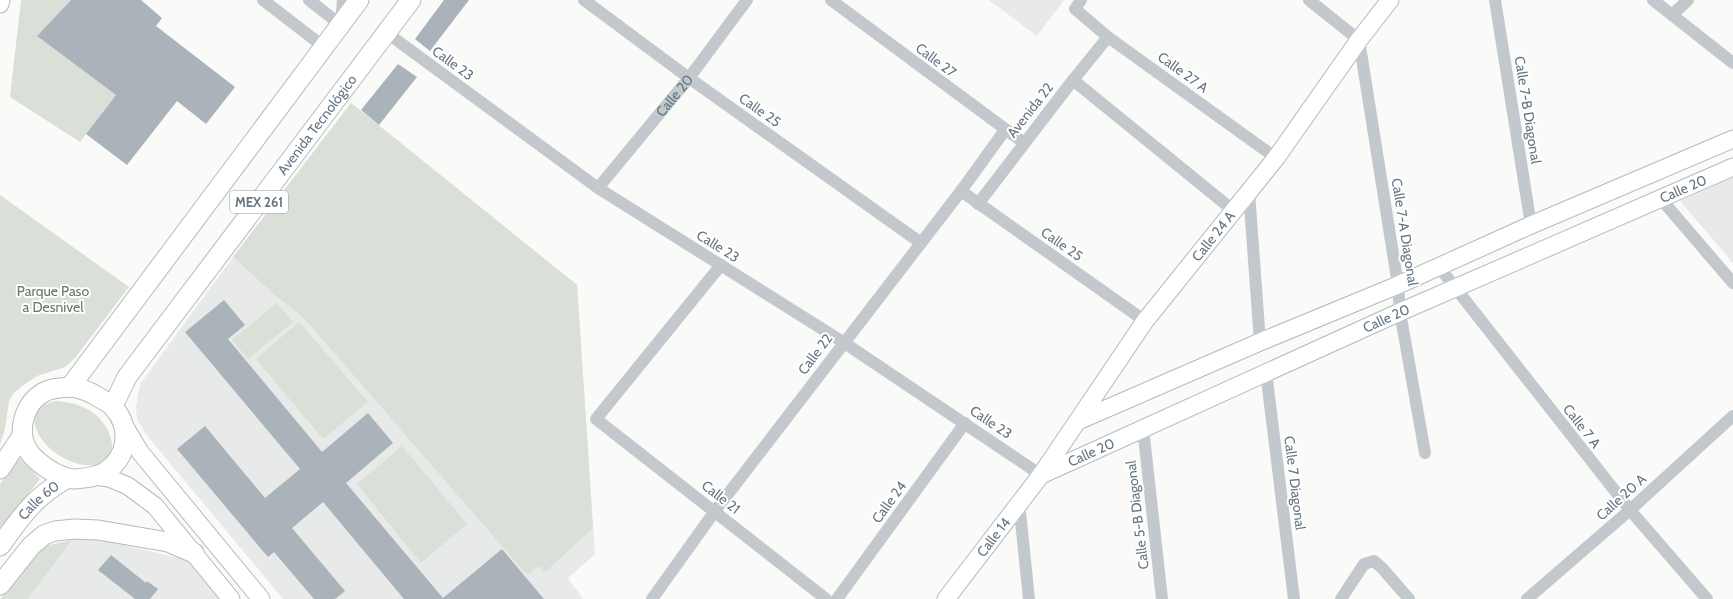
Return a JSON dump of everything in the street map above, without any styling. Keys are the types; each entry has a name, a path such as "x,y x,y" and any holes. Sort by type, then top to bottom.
{"main road":[{"name":"MEX 261","path":"70,387 359,0"},
{"name":"Avenida Tecnológico","path":"113,406 127,378 411,0"},
{"path":"70,387 89,391 113,406 124,425 126,440 124,450 118,460 111,467 95,476 66,479 37,461 29,452 22,436 22,425 32,402 42,393 53,388 70,387"},
{"path":"0,469 22,436"},
{"name":"Calle 60","path":"0,546 30,506 43,494 66,479"},
{"path":"0,585 31,546 44,535 55,531 74,529 98,530 168,542 194,553"}],"street":[{"path":"0,4 1,0"},
{"path":"263,0 324,47"},
{"path":"309,0 341,24"},
{"path":"341,24 343,0"},
{"name":"Calle 25","path":"584,0 689,78 921,243"},
{"name":"Calle 20","path":"598,188 689,78 747,0"},
{"name":"Calle 27","path":"831,0 1024,143"},
{"path":"1309,0 1360,40"},
{"name":"Calle 24 A","path":"1041,475 1145,322 1276,158 1390,0"},
{"name":"Calle 7-B Diagonal","path":"1495,0 1531,225"},
{"path":"1653,0 1733,63"},
{"path":"1672,14 1688,0"},
{"name":"Calle 27 A","path":"1078,4 1108,37 1276,158"},
{"name":"Calle 23","path":"387,33 598,188 843,342 1041,475"},
{"name":"Avenida 22","path":"978,204 1073,80 1108,37"},
{"name":"Calle 7-A Diagonal","path":"1360,40 1398,285 1400,312 1425,453"},
{"path":"1073,80 1234,211"},
{"name":"Calle 22","path":"652,599 715,511 843,342 961,191 1006,130"},
{"name":"Calle 20","path":"1078,421 1260,342 1398,285 1531,225 1733,139"},
{"name":"Calle 20","path":"1041,475 1400,312 1733,167"},
{"name":"Calle 25","path":"961,191 1145,322"},
{"path":"1249,192 1260,342"},
{"path":"1661,199 1733,283"},
{"name":"Calle 21","path":"720,265 596,419 826,599"},
{"name":"Calle 7 A","path":"1439,267 1630,510 1707,599"},
{"name":"Calle 7 Diagonal","path":"1266,372 1294,599"},
{"name":"Calle 20 A","path":"1527,599 1630,510 1733,416"},
{"name":"Calle 24","path":"837,599 965,423"},
{"path":"124,425 146,459 261,599"},
{"name":"Calle 5-B Diagonal","path":"1143,428 1162,599"},
{"name":"Calle 14","path":"946,599 1041,475"},
{"path":"95,476 109,478 128,486 155,506 232,599"},
{"path":"1019,502 1029,599"},
{"path":"1341,599 1364,564 1374,561 1409,599"}],"shaded area":[{"path":"989,0 1064,0 1037,36"},
{"path":"351,103 577,285 595,554 568,578 583,599 283,599 145,433 137,419 136,407 140,384 233,257"},
{"path":"1733,177 1733,263 1680,201"},
{"path":"72,538 94,538 187,560 220,599 25,599"}],"green space":[{"path":"21,0 71,0 37,36 116,95 80,142 10,97"},
{"path":"351,103 577,285 593,528 545,572 539,566 527,575 304,318 276,296 233,257"},
{"name":"Parque Paso a Desnivel","path":"0,195 129,287 75,358 65,367 37,376 13,394 9,401 5,429 0,444"},
{"path":"277,303 293,322 248,359 232,340"},
{"path":"299,322 368,402 323,439 256,359"},
{"path":"55,401 77,405 87,409 97,416 107,429 110,436 112,451 109,457 103,462 94,465 79,464 65,459 52,450 42,439 36,428 35,417 41,407"},
{"path":"402,446 467,524 421,563 357,484"},
{"path":"19,458 40,479 0,531 0,484"},
{"path":"72,540 27,599 0,599 34,554 45,546"}],"building":[{"path":"71,0 141,0 162,18 156,26 235,87 206,124 177,101 127,165 86,134 116,95 37,36"},
{"path":"444,0 469,0 430,51 415,39"},
{"path":"398,64 417,77 379,125 361,110"},
{"path":"224,300 245,325 228,339 322,452 368,413 393,443 346,483 443,598 502,549 544,599 404,599 323,502 292,528 345,591 335,599 314,599 274,552 268,557 177,449 205,426 265,498 300,469 185,332"},
{"path":"111,555 146,583 147,581 158,589 150,599 135,599 98,570"}]}
